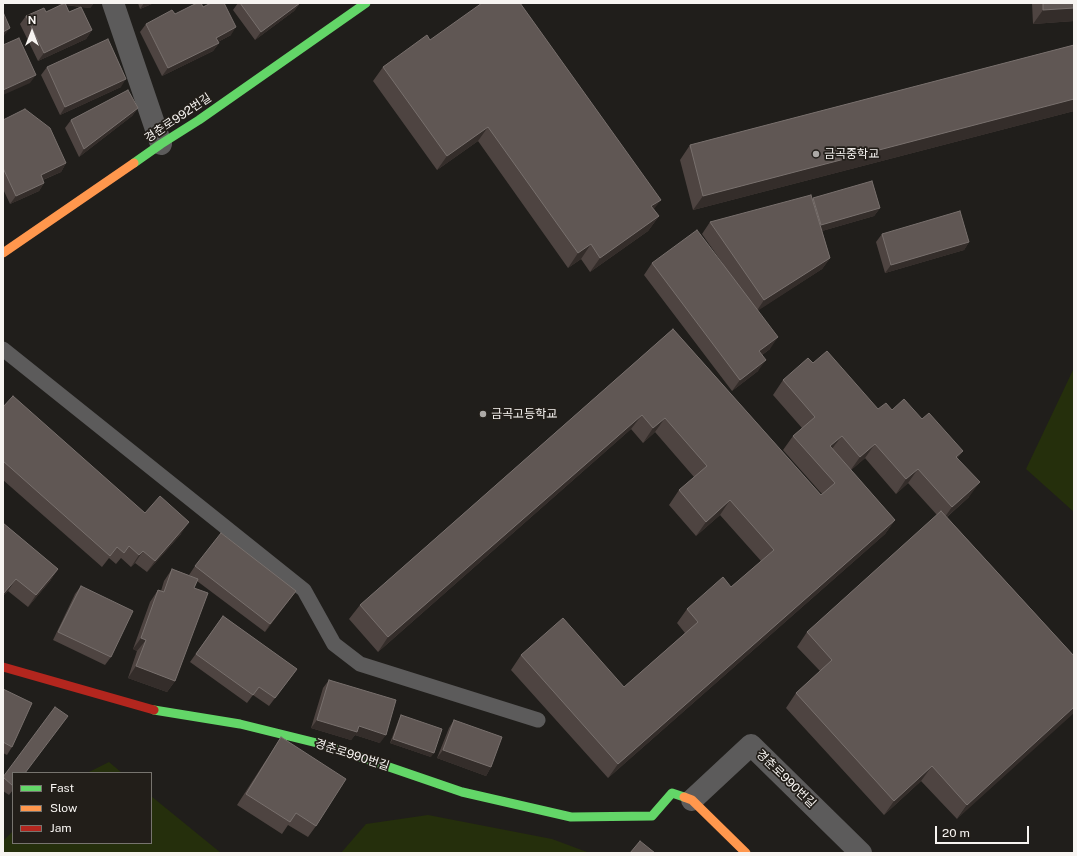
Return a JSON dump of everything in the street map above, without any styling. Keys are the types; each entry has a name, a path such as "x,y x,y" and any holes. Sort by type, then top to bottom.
{"street":[{"path":"113,3 161,144"},
{"name":"경춘로992번길","path":"3,252 161,144 199,120 366,3"},
{"name":"경춘로990번길","path":"3,667 150,709 240,724 325,745 462,792 571,817 652,816 672,793 692,800 746,853"},
{"name":"경춘로990번길","path":"692,800 751,745 861,853"}],"lane":[{"path":"3,349 304,590 334,644 360,664 538,720"}],"green space":[{"path":"1074,368 1074,512 1026,469"},
{"path":"109,762 121,772 89,772"},
{"path":"152,797 221,853 3,853 3,841 12,832 12,844 152,844"},
{"path":"428,815 552,839 587,852 341,853 366,824"}],"building":[{"path":"65,3 69,12 81,7 92,30 44,53 26,16 44,8 46,12"},
{"path":"197,3 201,3 203,7 211,3 224,3 236,27 216,38 219,43 168,68 146,24 172,10 175,14"},
{"path":"240,3 300,3 261,32"},
{"path":"482,3 520,3 661,200 651,206 659,216 600,258 591,244 578,253 488,127 447,156 383,67 427,35 430,40"},
{"path":"1043,3 1074,3 1074,8 1043,10"},
{"path":"3,12 10,28 3,32"},
{"path":"19,38 36,75 3,90 3,45"},
{"path":"108,39 126,79 65,107 47,67"},
{"path":"1074,45 1074,99 703,196 690,145"},
{"path":"128,90 138,108 84,149 71,120"},
{"path":"25,109 50,128 66,163 41,175 44,183 16,196 3,168 3,120"},
{"path":"872,181 880,208 821,225 813,198"},
{"path":"811,195 830,258 764,300 710,222"},
{"path":"960,211 969,242 891,265 882,234"},
{"path":"697,230 778,337 759,351 766,360 740,380 652,263"},
{"path":"673,329 821,495 835,483 793,436 815,417 783,380 808,358 813,363 827,351 878,409 886,403 892,410 904,399 922,419 929,413 963,451 956,457 980,482 952,507 918,469 906,479 875,444 860,457 842,436 830,446 895,520 618,764 521,655 563,618 624,687 698,622 687,609 723,577 731,587 774,550 730,500 706,522 679,490 707,466 665,418 653,428 642,415 388,637 360,605"},
{"path":"13,396 145,513 160,496 189,522 155,561 143,551 139,555 129,546 124,553 117,547 110,556 3,461 3,407"},
{"path":"941,511 1074,656 1074,707 967,805 932,766 894,801 796,693 832,660 807,632"},
{"path":"3,523 58,569 36,595 16,579 3,594"},
{"path":"221,533 296,591 270,624 195,566"},
{"path":"172,569 198,579 194,588 208,593 175,681 136,666 146,640 141,638 158,590 164,592"},
{"path":"81,586 133,611 111,657 58,632"},
{"path":"223,616 297,669 275,698 259,687 253,695 196,654"},
{"path":"329,680 396,700 386,735 359,726 357,732 317,720"},
{"path":"3,689 32,703 12,747 3,742"},
{"path":"55,707 68,716 26,772 12,772 12,785 3,777"},
{"path":"401,715 442,729 434,753 393,739"},
{"path":"454,720 502,737 491,767 443,750"},
{"path":"281,737 346,779 316,826 296,813 290,822 246,794"},
{"path":"640,841 655,853 630,853"}],"traffic: fast":[{"path":"134,163 199,120 366,3"},
{"path":"154,710 240,724 325,745 462,792 571,817 652,816 672,793 684,797"}],"traffic: slow":[{"path":"3,253 134,163"},
{"path":"684,797 692,800 746,853"}],"traffic: jam":[{"path":"3,667 154,710"}],"place":[{"name":"금곡중학교","path":"816,154"},
{"name":"금곡고등학교","path":"483,414"}]}
